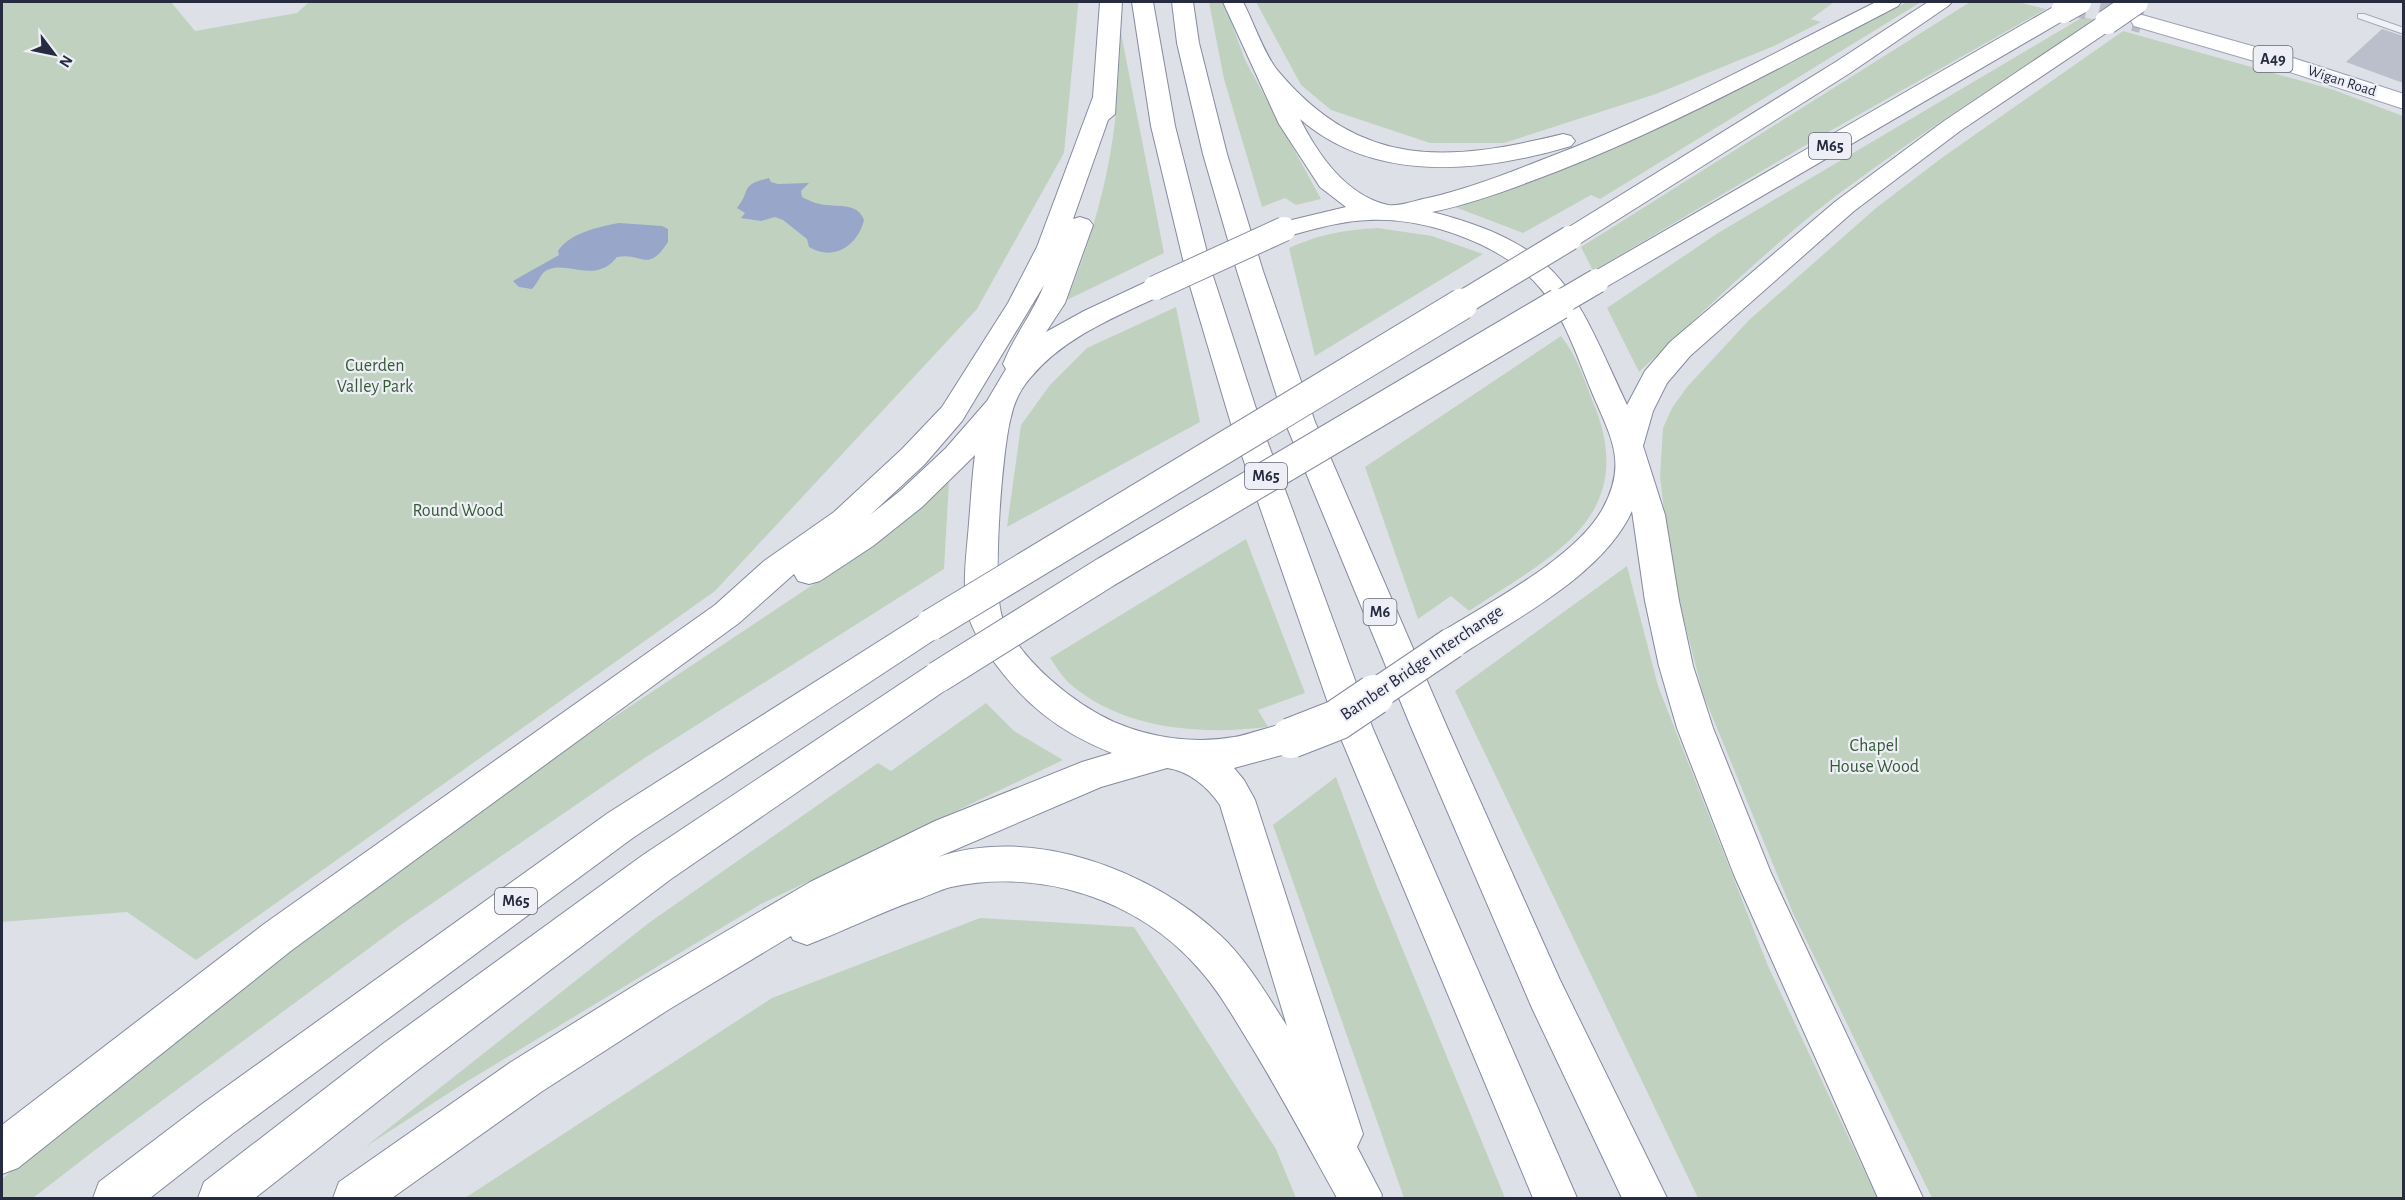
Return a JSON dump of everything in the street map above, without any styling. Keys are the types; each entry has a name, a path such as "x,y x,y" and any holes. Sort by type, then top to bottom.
{"main road":[{"path":"727,614 811,571 916,497 976,435 1004,396 1024,346 1051,303 1069,259 1095,173 1101,145 1112,2"},
{"path":"1142,2 1162,126 1200,276 1247,427 1355,729 1555,1198"},
{"name":"M6","path":"1182,2 1188,43 1215,154 1250,271 1300,422 1433,738 1546,994 1646,1198"},
{"path":"1233,2 1291,124 1329,182 1351,200 1385,212 1452,200 1590,150 1660,119 1891,2"},
{"name":"M65","path":"115,1198 217,1119 621,825 931,625 1570,238 1823,80 1941,2"},
{"name":"M65","path":"220,1198 399,1058 657,867 938,677 1116,566 1597,280 2071,6"},
{"path":"1901,1198 1753,875 1695,728 1676,666 1664,612 1649,515 1630,456 1638,411 1655,378 1688,342 1845,206 1952,126 2107,22 2139,11"},
{"name":"Wigan Road","path":"2139,11 2403,102"},
{"path":"1265,71 1305,111 1353,143 1384,152 1434,160 1486,159 1548,146 1619,123 1683,97 1736,81"},
{"path":"2,1152 278,937 727,614 775,570 845,520 913,456 952,414 1022,303 1050,247 1106,92"},
{"name":"Bamber Bridge Interchange","path":"1385,212 1445,224 1492,241 1520,255 1550,282 1572,315 1599,373 1630,456 1614,516 1590,547 1564,568 1337,720 1291,738 1217,755 1173,754 1107,735 1055,707 1017,668 992,631 983,608 983,552 993,439 1004,396 1032,359 1055,340 1155,288 1284,229 1338,216 1385,212"},
{"path":"355,1198 526,1077 654,996 824,895 948,833 1095,773 1173,754 1214,771 1228,785 1237,800 1360,1197"},
{"path":"654,996 878,896 949,870 992,864 1023,864 1060,869 1091,877 1118,887 1161,912 1206,949 1234,983 1276,1046 1360,1197"}],"lane":[{"path":"2361,16 2403,31"}],"green space":[{"name":"Cuerden Valley Park","path":"2,2 171,2 195,31 297,13 309,2 1078,2 1078,6 1064,153 977,309 715,591 196,960 127,912 2,922"},
{"path":"1209,2 1224,2 1245,60 1321,199 1296,205 1285,198 1262,207 1224,79"},
{"path":"1256,2 1834,2 1811,19 1821,22 1774,46 1656,94 1504,143 1430,143 1331,110 1301,85"},
{"path":"1907,2 1921,2 1600,199 1591,195 1523,233 1455,207 1556,172 1699,108"},
{"path":"1970,2 2018,2 2046,9 1816,139 1593,271 1581,247"},
{"path":"2083,17 2096,20 1917,138 1814,213 1747,271 1639,372 1607,308 1718,233"},
{"name":"Chapel House Wood","path":"2123,31 2334,90 2403,116 2403,1198 1932,1198 1793,913 1703,694 1671,570 1660,476 1663,428 1672,408 1687,387 1749,320 1876,208 1943,157"},
{"path":"1121,33 1164,253 1067,300 1090,235 1108,167 1115,121"},
{"path":"1378,228 1432,236 1483,254 1315,356 1289,248 1332,234"},
{"path":"1176,307 1200,422 1007,527 1021,425 1050,385 1087,348"},
{"path":"1561,336 1583,376 1605,442 1605,476 1596,505 1580,529 1557,551 1469,611 1451,596 1418,619 1365,467"},
{"path":"949,482 944,569 643,759 402,924 33,1198 2,1198 2,1179 78,1115 307,937 587,735 895,530"},
{"path":"1246,539 1305,693 1258,710 1268,727 1190,729 1138,720 1091,699 1067,681 1050,658"},
{"path":"1627,566 1658,686 1768,966 1877,1198 1698,1198 1455,691"},
{"path":"986,703 1014,731 1063,760 761,904 466,1082 365,1147 650,922 878,763 891,771"},
{"path":"1336,777 1375,882 1505,1198 1404,1198 1273,825"},
{"path":"980,918 1134,927 1276,1149 1296,1198 465,1198 772,998"}],"water":[{"path":"769,178 771,182 778,184 809,183 801,191 802,197 818,204 845,206 856,210 864,220 861,229 851,243 844,248 827,253 809,247 807,239 783,220 775,217 761,221 741,218 745,213 737,208 749,186"},
{"path":"619,223 662,226 668,229 668,242 661,252 649,259 617,257 608,266 598,270 551,269 543,273 532,289 519,287 513,281 559,255 558,251 563,245 577,235"}],"building":[{"path":"2382,29 2403,36 2403,83 2346,62"}],"tunnel":[{"path":"2064,2 2142,21"}],"park label":[{"name":"Round Wood","path":"458,511"}]}
